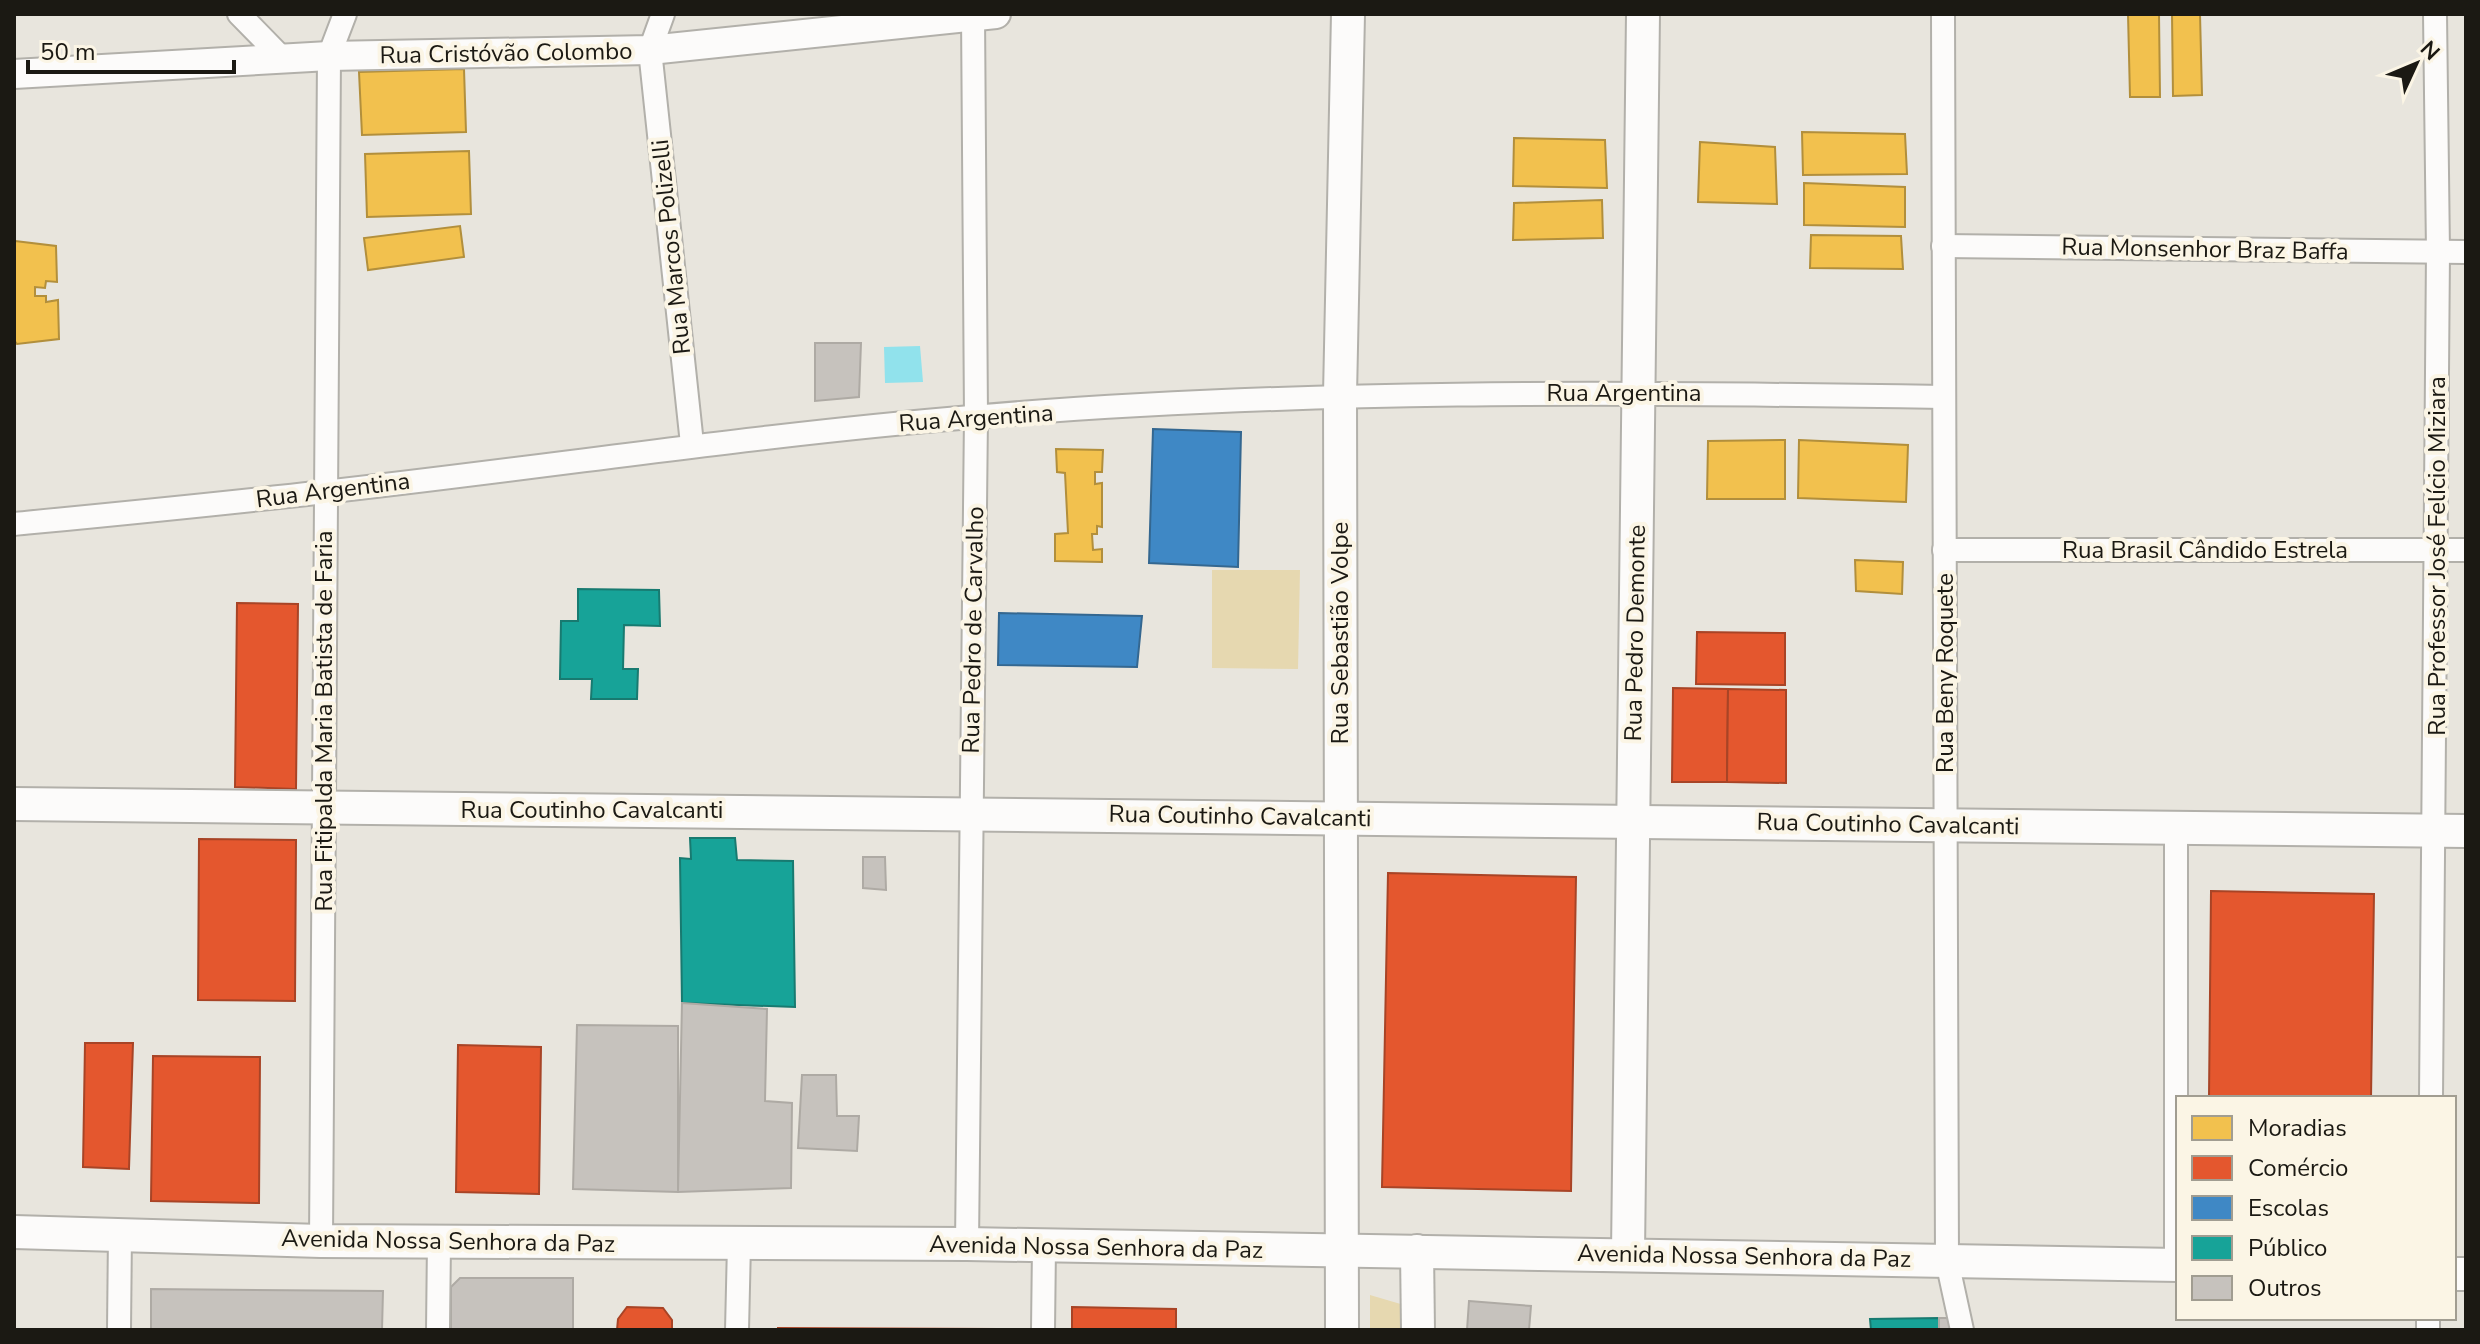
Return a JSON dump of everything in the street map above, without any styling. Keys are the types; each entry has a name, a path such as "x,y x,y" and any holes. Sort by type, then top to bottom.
{"main road":[{"name":"Rua Sebastião Volpe","path":"1342,1330 1340,395 1348,14"},
{"name":"Rua Pedro Demonte","path":"1628,1253 1643,14"},
{"name":"Rua Coutinho Cavalcanti","path":"14,804 2451,831"},
{"name":"Avenida Nossa Senhora da Paz","path":"14,1232 321,1241 967,1244 2176,1264"},
{"path":"1417,1251 1418,1330"}],"street":[{"path":"239,14 283,59"},
{"path":"329,56 345,14"},
{"path":"650,50 663,14"},
{"name":"Rua Beny Roquete","path":"1943,14 1947,1261 1962,1330"},
{"name":"Rua Professor José Felício Miziara","path":"2431,1096 2451,831 2437,550 2435,14"},
{"name":"Rua Cristóvão Colombo","path":"14,74 329,56 650,50 981,15"},
{"name":"Rua Pedro de Carvalho","path":"967,1244 981,15"},
{"name":"Rua Marcos Polizelli","path":"650,50 692,444"},
{"name":"Rua Fitipalda Maria Batista de Faria","path":"321,1241 329,56"},
{"name":"Rua Monsenhor Braz Baffa","path":"1943,246 2466,252"},
{"name":"Rua Argentina","path":"14,524 326,492 692,444 976,416 1340,395 1638,392 1944,397"},
{"name":"Rua Brasil Cândido Estrela","path":"1944,550 2466,550"},
{"path":"2176,827 2177,1096"},
{"path":"119,1330 120,1233"},
{"path":"438,1330 439,1241"},
{"path":"737,1330 739,1244"},
{"path":"1043,1330 1044,1246"}],"shaded area":[{"path":"1212,570 1300,570 1298,669 1212,668"},
{"path":"1370,1295 1404,1305 1404,1330 1370,1330"}],"water":[{"path":"920,346 923,382 885,383 884,347"}],"building: Moradias":[{"path":"2128,14 2159,14 2160,97 2130,97"},
{"path":"2172,14 2200,14 2202,95 2173,96"},
{"path":"464,69 466,132 362,135 359,72"},
{"path":"1802,132 1905,134 1907,174 1803,175"},
{"path":"1514,138 1605,140 1607,188 1513,186"},
{"path":"1700,142 1775,147 1777,204 1698,202"},
{"path":"469,151 471,214 367,217 365,154"},
{"path":"1804,183 1905,187 1905,227 1804,225"},
{"path":"1602,200 1603,238 1513,240 1514,203"},
{"path":"460,226 464,257 368,270 364,238"},
{"path":"1811,235 1901,236 1903,269 1810,268"},
{"path":"15,241 56,246 57,282 46,281 45,288 35,287 35,296 46,296 46,302 58,300 59,339 17,344 14,340"},
{"path":"1785,440 1785,499 1707,499 1708,441"},
{"path":"1799,440 1908,445 1906,502 1798,498"},
{"path":"1056,449 1103,450 1102,472 1095,472 1095,484 1102,483 1102,527 1097,526 1097,534 1092,534 1093,550 1102,549 1102,562 1055,561 1055,534 1068,533 1065,473 1057,472"},
{"path":"1855,560 1903,562 1902,594 1856,591"}],"building: Comércio":[{"path":"237,603 298,604 296,789 235,787"},
{"path":"1697,632 1785,633 1785,685 1696,684"},
{"path":"1673,688 1728,689 1727,782 1672,782"},
{"path":"1728,689 1786,690 1786,783 1727,782"},
{"path":"199,839 296,840 295,1001 198,1000"},
{"path":"1388,873 1576,877 1571,1191 1382,1187"},
{"path":"2211,891 2374,894 2371,1096 2209,1096"},
{"path":"85,1043 133,1043 129,1169 83,1167"},
{"path":"458,1045 541,1047 539,1194 456,1192"},
{"path":"153,1056 260,1057 259,1203 151,1201"},
{"path":"627,1307 663,1308 672,1320 672,1330 617,1330 618,1319"},
{"path":"1072,1307 1176,1309 1176,1330 1072,1330"},
{"path":"996,1329 996,1330 778,1330"}],"building: Escolas":[{"path":"1153,429 1241,432 1238,567 1149,563"},
{"path":"999,613 1142,616 1137,667 998,665"}],"building: Público":[{"path":"578,589 659,590 660,626 624,625 623,669 638,669 637,699 591,699 592,679 560,679 561,621 578,621"},
{"path":"690,838 735,838 737,860 793,861 795,1007 682,1003 680,858 691,859"},
{"path":"1939,1318 1939,1330 1871,1330 1870,1319"}],"building: Outros":[{"path":"815,343 861,343 859,397 815,401"},
{"path":"863,857 885,857 886,890 863,888"},
{"path":"682,1003 767,1009 765,1101 792,1103 791,1188 678,1192"},
{"path":"577,1025 678,1026 678,1192 573,1189"},
{"path":"802,1075 836,1075 837,1116 859,1116 857,1151 798,1148"},
{"path":"460,1278 573,1278 573,1330 451,1330 451,1287"},
{"path":"151,1289 383,1291 382,1330 151,1330"},
{"path":"1469,1301 1531,1306 1529,1330 1467,1330"},
{"path":"1939,1318 1950,1318 1953,1330 1939,1330"}]}
